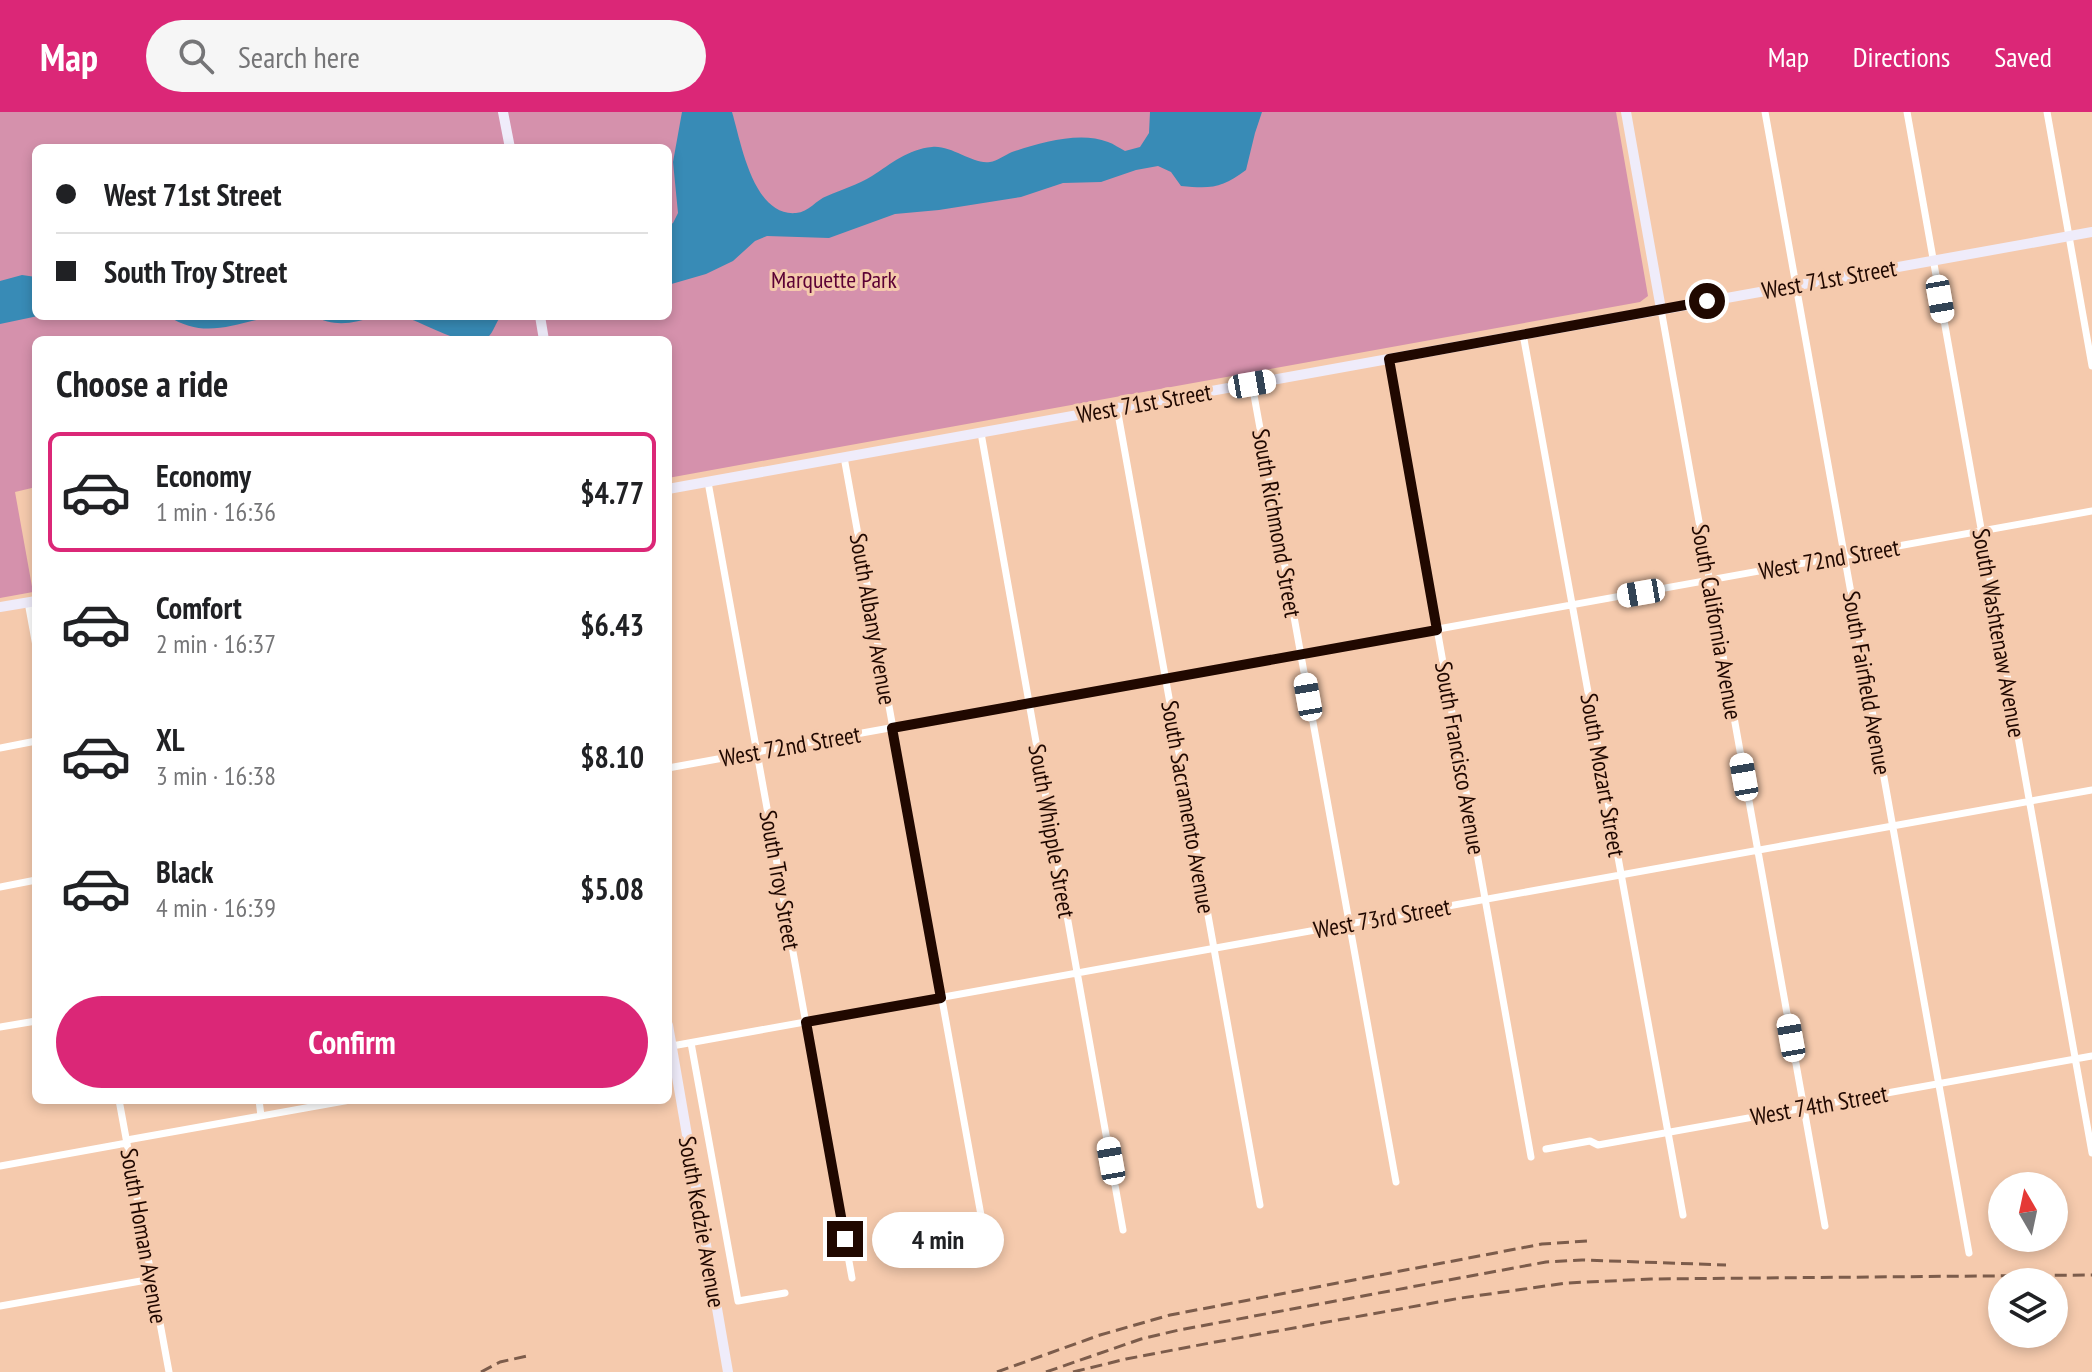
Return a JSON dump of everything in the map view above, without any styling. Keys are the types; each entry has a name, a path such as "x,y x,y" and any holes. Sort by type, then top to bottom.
{"main road":[{"path":"503,112 509,144"},
{"name":"South California Avenue","path":"1626,112 1661,309"},
{"name":"West 71st Street","path":"672,488 2092,232"},
{"path":"0,607 32,601"},
{"name":"South Kedzie Avenue","path":"672,1055 728,1372"}],"street":[{"name":"South Fairfield Avenue","path":"1765,112 1969,1253"},
{"name":"South Washtenaw Avenue","path":"1907,112 2092,1153"},
{"path":"2047,112 2092,366"},
{"name":"South California Avenue","path":"1661,309 1825,1226"},
{"name":"South Mozart Street","path":"1523,334 1683,1215"},
{"name":"South Francisco Avenue","path":"1389,359 1531,1157"},
{"name":"South Richmond Street","path":"1252,384 1396,1182"},
{"name":"South Sacramento Avenue","path":"1117,408 1260,1205"},
{"name":"South Whipple Street","path":"981,433 1123,1230"},
{"name":"South Albany Avenue","path":"844,457 988,1254"},
{"name":"South Troy Street","path":"708,482 852,1278"},
{"name":"West 72nd Street","path":"672,767 2092,511"},
{"path":"0,748 32,742"},
{"name":"West 73rd Street","path":"672,1044 691,1043 2092,790"},
{"path":"0,887 32,881"},
{"path":"0,1027 32,1022"},
{"name":"South Kedzie Avenue","path":"691,1043 738,1301 785,1293"},
{"name":"West 74th Street","path":"1546,1149 1590,1141 1598,1145 2092,1056"},
{"name":"South Homan Avenue","path":"120,1104 169,1372"},
{"path":"260,1104 261,1116"},
{"path":"0,1166 328,1104"},
{"path":"0,1306 152,1279"}],"green space":[{"name":"Marquette Park","path":"0,112 1616,112 1648,296 1640,302 672,477 672,336 32,336 32,488 15,492 32,592 0,598"}],"water":[{"path":"682,112 732,112 745,158 759,191 781,211 796,213 923,148 940,147 983,162 1035,145 1072,138 1097,139 1125,151 1140,147 1149,133 1150,112 1262,112 1246,170 1216,186 1181,186 1171,172 1158,166 1101,182 1063,183 1021,197 895,214 829,238 767,236 755,241 733,261 706,274 672,284 672,224 678,213 673,162"},
{"path":"22,275 32,276 32,317 0,324 0,281"},
{"path":"176,320 257,320 208,329"},
{"path":"324,320 362,320 344,323"},
{"path":"412,320 499,320 489,336 451,336"}],"railway":[{"path":"997,1372 1100,1335 1170,1315 1542,1244 1587,1241"},
{"path":"1046,1372 1141,1339 1179,1330 1546,1262 1582,1260 1726,1265"},
{"path":"1073,1372 1210,1343 1461,1298 1567,1283 1651,1279 2092,1275"},
{"path":"481,1372 500,1362 527,1356"}],"route":[{"path":"845,1239 806,1022 941,998 892,728 1437,630 1389,359 1707,301"}]}
